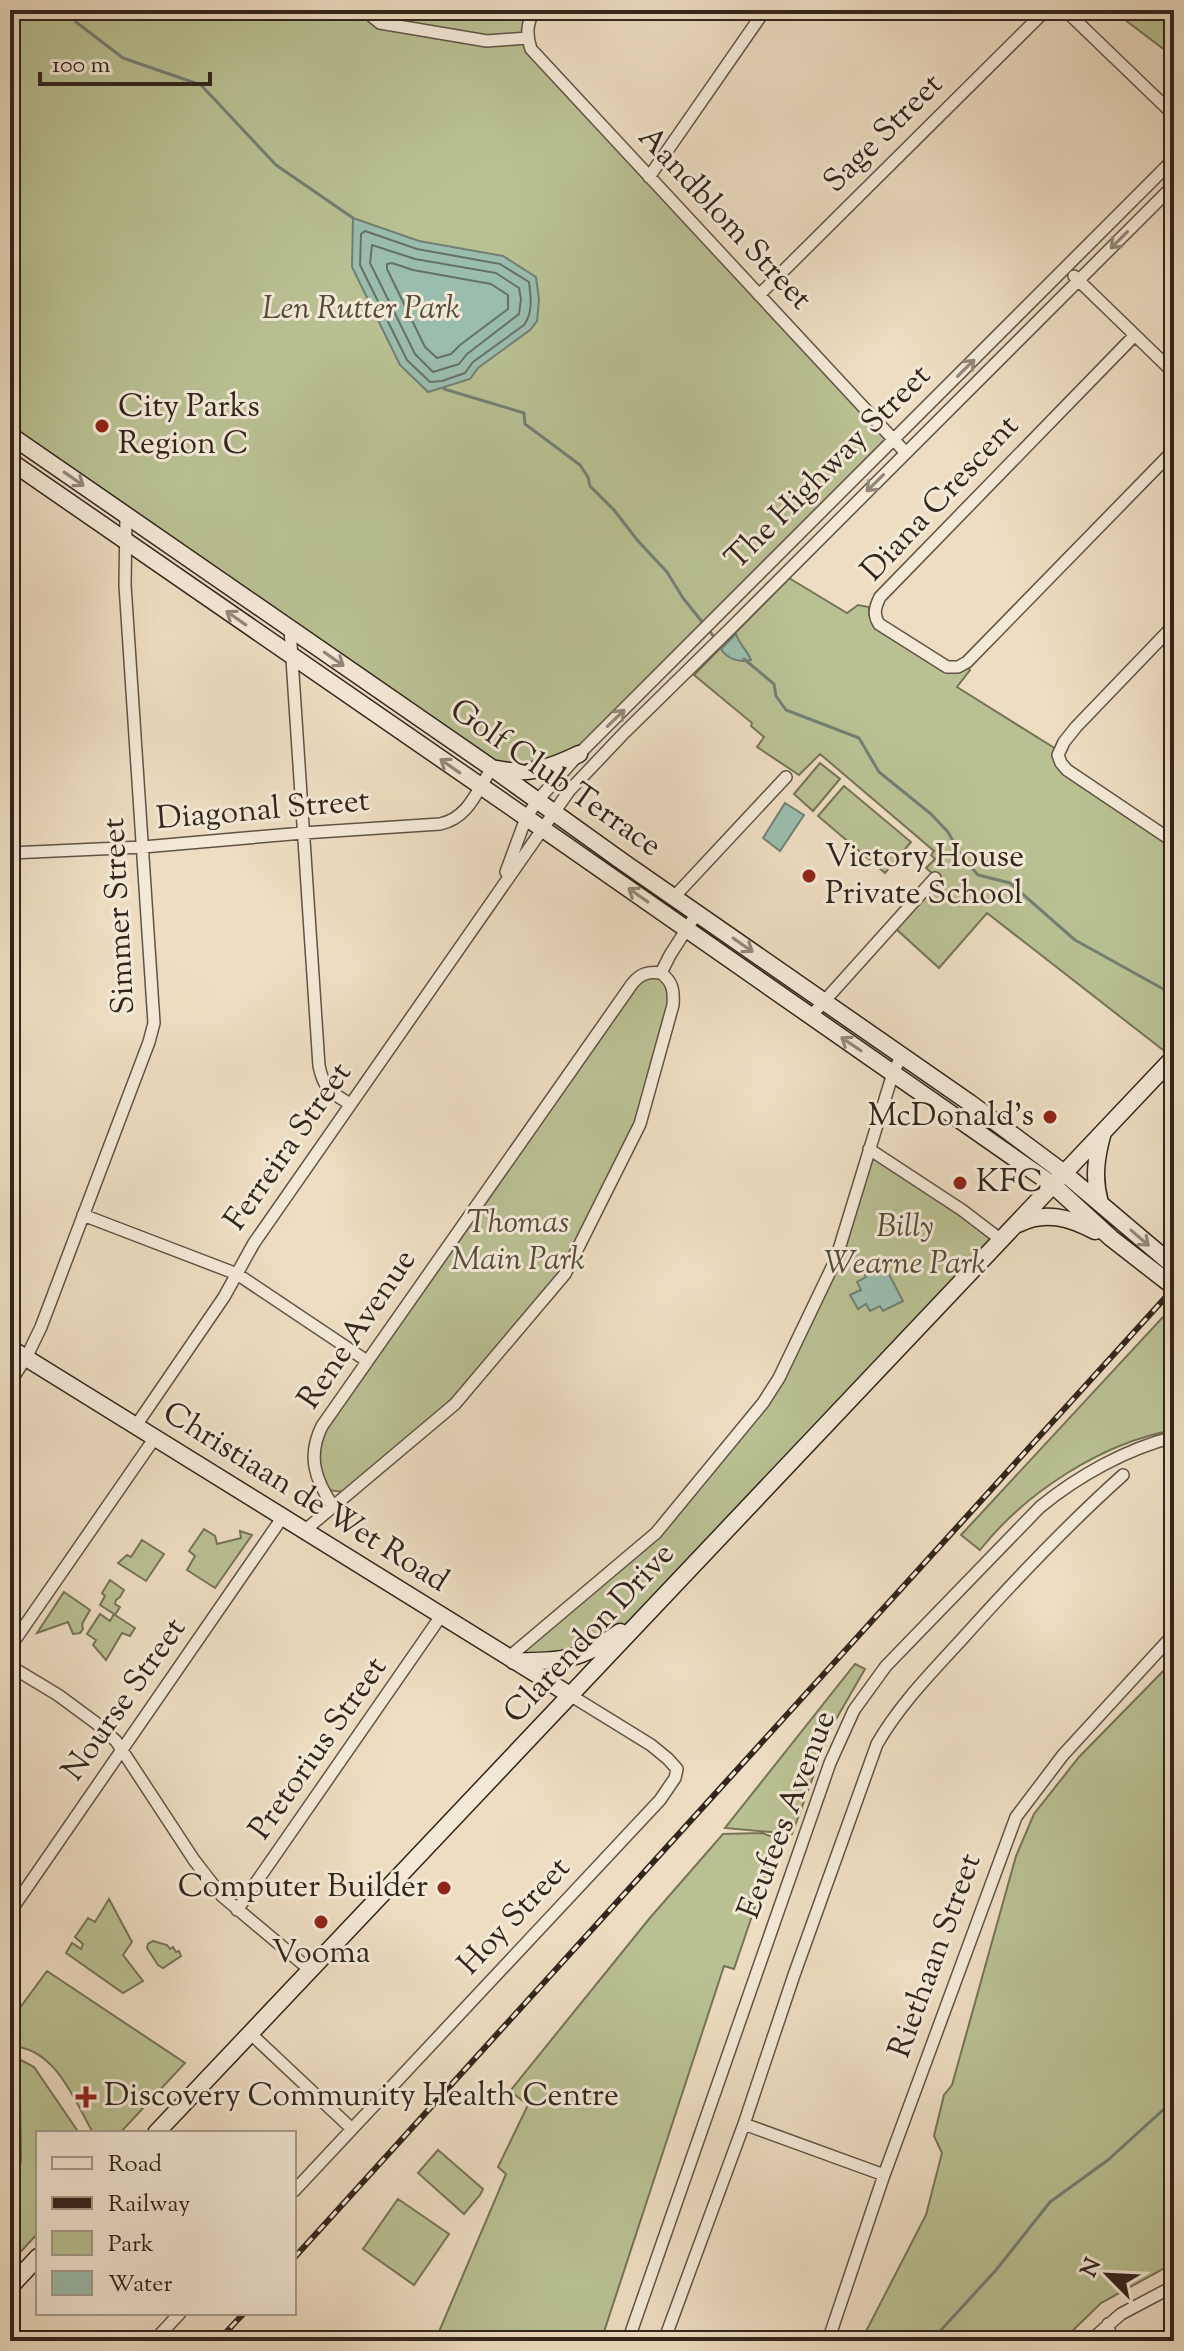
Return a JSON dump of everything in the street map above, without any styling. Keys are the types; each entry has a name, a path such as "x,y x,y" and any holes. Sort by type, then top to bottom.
{"street":[{"path":"364,10 380,23 487,41 527,38 527,28 534,10"},
{"path":"649,177 765,10"},
{"name":"Sage Street","path":"759,295 1046,10"},
{"path":"1065,10 1174,115"},
{"name":"Aandblom Street","path":"527,38 531,49 906,453"},
{"name":"The Highway Street","path":"526,818 579,754 1174,159"},
{"name":"The Highway Street","path":"543,828 586,771 1174,185"},
{"path":"1066,268 1174,373"},
{"name":"Diana Crescent","path":"1135,335 880,597 874,611 875,618 879,624 947,667 958,667 967,662 1174,450"},
{"name":"Golf Club Terrace","path":"10,435 902,1055 1059,1179"},
{"name":"Golf Club Terrace","path":"10,461 893,1073 1059,1179"},
{"name":"Simmer Street","path":"10,1382 41,1327 154,1023 125,585 126,516"},
{"path":"1174,625 1071,734 1058,755 1067,770 1174,842"},
{"path":"290,629 319,1066 325,1086 350,1104"},
{"path":"492,768 512,772 534,771 552,767 579,754"},
{"name":"Diagonal Street","path":"10,853 143,847 447,822 464,813 492,768"},
{"path":"674,897 786,777"},
{"name":"Ferreira Street","path":"492,902 513,858 526,818"},
{"name":"Ferreira Street","path":"135,1427 214,1313 254,1243 543,828"},
{"path":"811,1016 935,878"},
{"path":"304,1531 455,1404 565,1274 644,1111 673,1005 672,986 661,973 697,913"},
{"name":"Rene Avenue","path":"333,1506 318,1481 313,1456 322,1426 632,984 645,973 661,973"},
{"path":"510,1660 656,1533 763,1403 779,1378 830,1274 893,1073 902,1055"},
{"name":"Clarendon Drive","path":"158,2131 1174,1057"},
{"path":"1100,1203 1095,1168 1103,1131"},
{"path":"869,1149 962,1210 1005,1234 1031,1218 1055,1216 1075,1220 1111,1238"},
{"path":"1059,1179 1100,1203 1174,1266"},
{"path":"1059,1179 1111,1238 1174,1287"},
{"path":"83,1215 237,1274 367,1361"},
{"name":"Christiaan de Wet Road","path":"10,1348 570,1695"},
{"name":"Eeufees Avenue","path":"628,2341 830,1763 854,1710 886,1666 1040,1507 1119,1458 1174,1437"},
{"path":"10,1647 154,1439"},
{"name":"Eeufees Avenue","path":"664,2341 744,2124 863,1780 885,1731 919,1687 991,1606 1068,1525 1123,1475"},
{"name":"Nourse Street","path":"10,1912 282,1518"},
{"path":"510,1660 560,1660 584,1655 650,1610"},
{"name":"Pretorius Street","path":"237,1910 441,1616"},
{"name":"Riethaan Street","path":"828,2341 884,2175 1016,1817 1063,1755 1174,1634"},
{"path":"10,1666 106,1731 123,1750 194,1860 222,1896 310,1970"},
{"name":"Hoy Street","path":"296,2189 660,1800 675,1778 674,1766 660,1752 570,1695"},
{"path":"251,2034 352,2129"},
{"path":"744,2124 884,2175"},
{"path":"10,2287 36,2259"},
{"path":"1090,2341 1121,2314 1174,2286"},
{"path":"154,2341 178,2315"},
{"path":"1108,2324 1111,2341"}],"green space":[{"name":"Len Rutter Park","path":"10,10 530,10 523,38 889,440 576,751 550,764 502,767 10,427"},
{"path":"1112,10 1174,10 1174,57"},
{"path":"789,578 847,613 858,605 869,607 869,615 955,672 968,668 970,670 957,687 1056,749 1055,754 1174,847 1174,1039 1163,1050 987,913 939,968 895,928 934,875 926,868 935,859 931,855 934,851 820,754 799,775 757,747 764,737 751,726 752,723 694,675"},
{"path":"820,763 840,779 813,811 794,794"},
{"path":"844,786 911,842 885,873 818,816"},
{"name":"Thomas Main Park","path":"659,977 671,993 636,1121 563,1271 456,1398 344,1492 328,1490 318,1458 326,1427 634,987 643,978"},
{"name":"Billy Wearne Park","path":"872,1155 993,1238 638,1614 609,1637 580,1653 516,1656 630,1562 757,1417 821,1299"},
{"path":"1174,1305 1174,1430 1119,1446 1066,1474 1019,1509 980,1550 961,1535"},
{"path":"204,1529 215,1536 217,1544 241,1538 240,1531 252,1535 215,1588 187,1570 195,1556 189,1551"},
{"path":"142,1540 164,1554 146,1581 118,1563 127,1555 131,1557"},
{"path":"110,1580 124,1590 116,1600 115,1604 120,1607 115,1615 135,1628 130,1636 122,1633 106,1660 93,1645 96,1640 87,1634 100,1614 110,1621 114,1614 100,1605 105,1596 102,1593"},
{"path":"64,1592 90,1610 82,1624 83,1629 73,1634 68,1622 37,1633"},
{"path":"1174,1660 1174,2263 1101,2303 1062,2341 861,2341 926,2215 942,2153 934,2136 944,2095 952,2085 1016,1856 1034,1814 1079,1757"},
{"path":"855,1664 865,1669 831,1728 792,1834 725,1828"},
{"path":"762,1833 778,1839 734,1969 724,1966 601,2341 435,2341 506,2174 498,2167 528,2105 510,2091 649,1919 723,1834"},
{"path":"109,1899 132,1942 123,1955 143,1981 123,1993 66,1953 72,1943 81,1949 83,1944 75,1937 88,1918 95,1922"},
{"path":"153,1941 170,1949 173,1947 181,1956 163,1968 147,1948"},
{"path":"47,1971 185,2063 122,2131 92,2131 70,2091 51,2065 39,2055 10,2046 10,2006 19,2009"},
{"path":"19,2059 34,2067 78,2131 36,2131 36,2235 15,2258 10,2254 10,2202 21,2161 20,2094 10,2086 10,2063"},
{"path":"438,2150 483,2189 464,2214 418,2173"},
{"path":"398,2199 449,2234 414,2285 363,2249"}],"water":[{"path":"353,218 419,241 503,256 536,277 539,299 537,321 530,330 478,368 470,379 428,392 400,365 352,267"},
{"path":"736,634 751,660 734,659 721,649"},
{"path":"785,803 804,815 780,851 763,838"},
{"path":"882,1261 903,1301 883,1311 880,1306 870,1311 866,1304 858,1309 850,1295 861,1290 857,1282 866,1277 863,1271"}],"waterway":[{"path":"69,10 76,22 123,58 201,85 276,165 353,218"},
{"path":"444,389 524,413 525,424 580,465 590,486 667,572 715,638"},
{"path":"744,659 774,684 776,696 786,710 859,738 879,772 931,814 948,832 961,856 978,875 1010,883 1075,940 1174,995"},
{"path":"931,2341 996,2270 1050,2202 1108,2160 1174,2100"}],"railway":[{"path":"296,2256 1174,1288"},
{"path":"218,2341 242,2315"}],"place":[{"name":"City Parks Region C","path":"102,426"},
{"name":"Victory House Private School","path":"809,876"},
{"name":"McDonald's","path":"1050,1117"},
{"name":"KFC","path":"960,1183"},
{"name":"Computer Builder","path":"444,1888"},
{"name":"Vooma","path":"321,1922"},
{"name":"Discovery Community Health Centre","path":"86,2097"}]}
